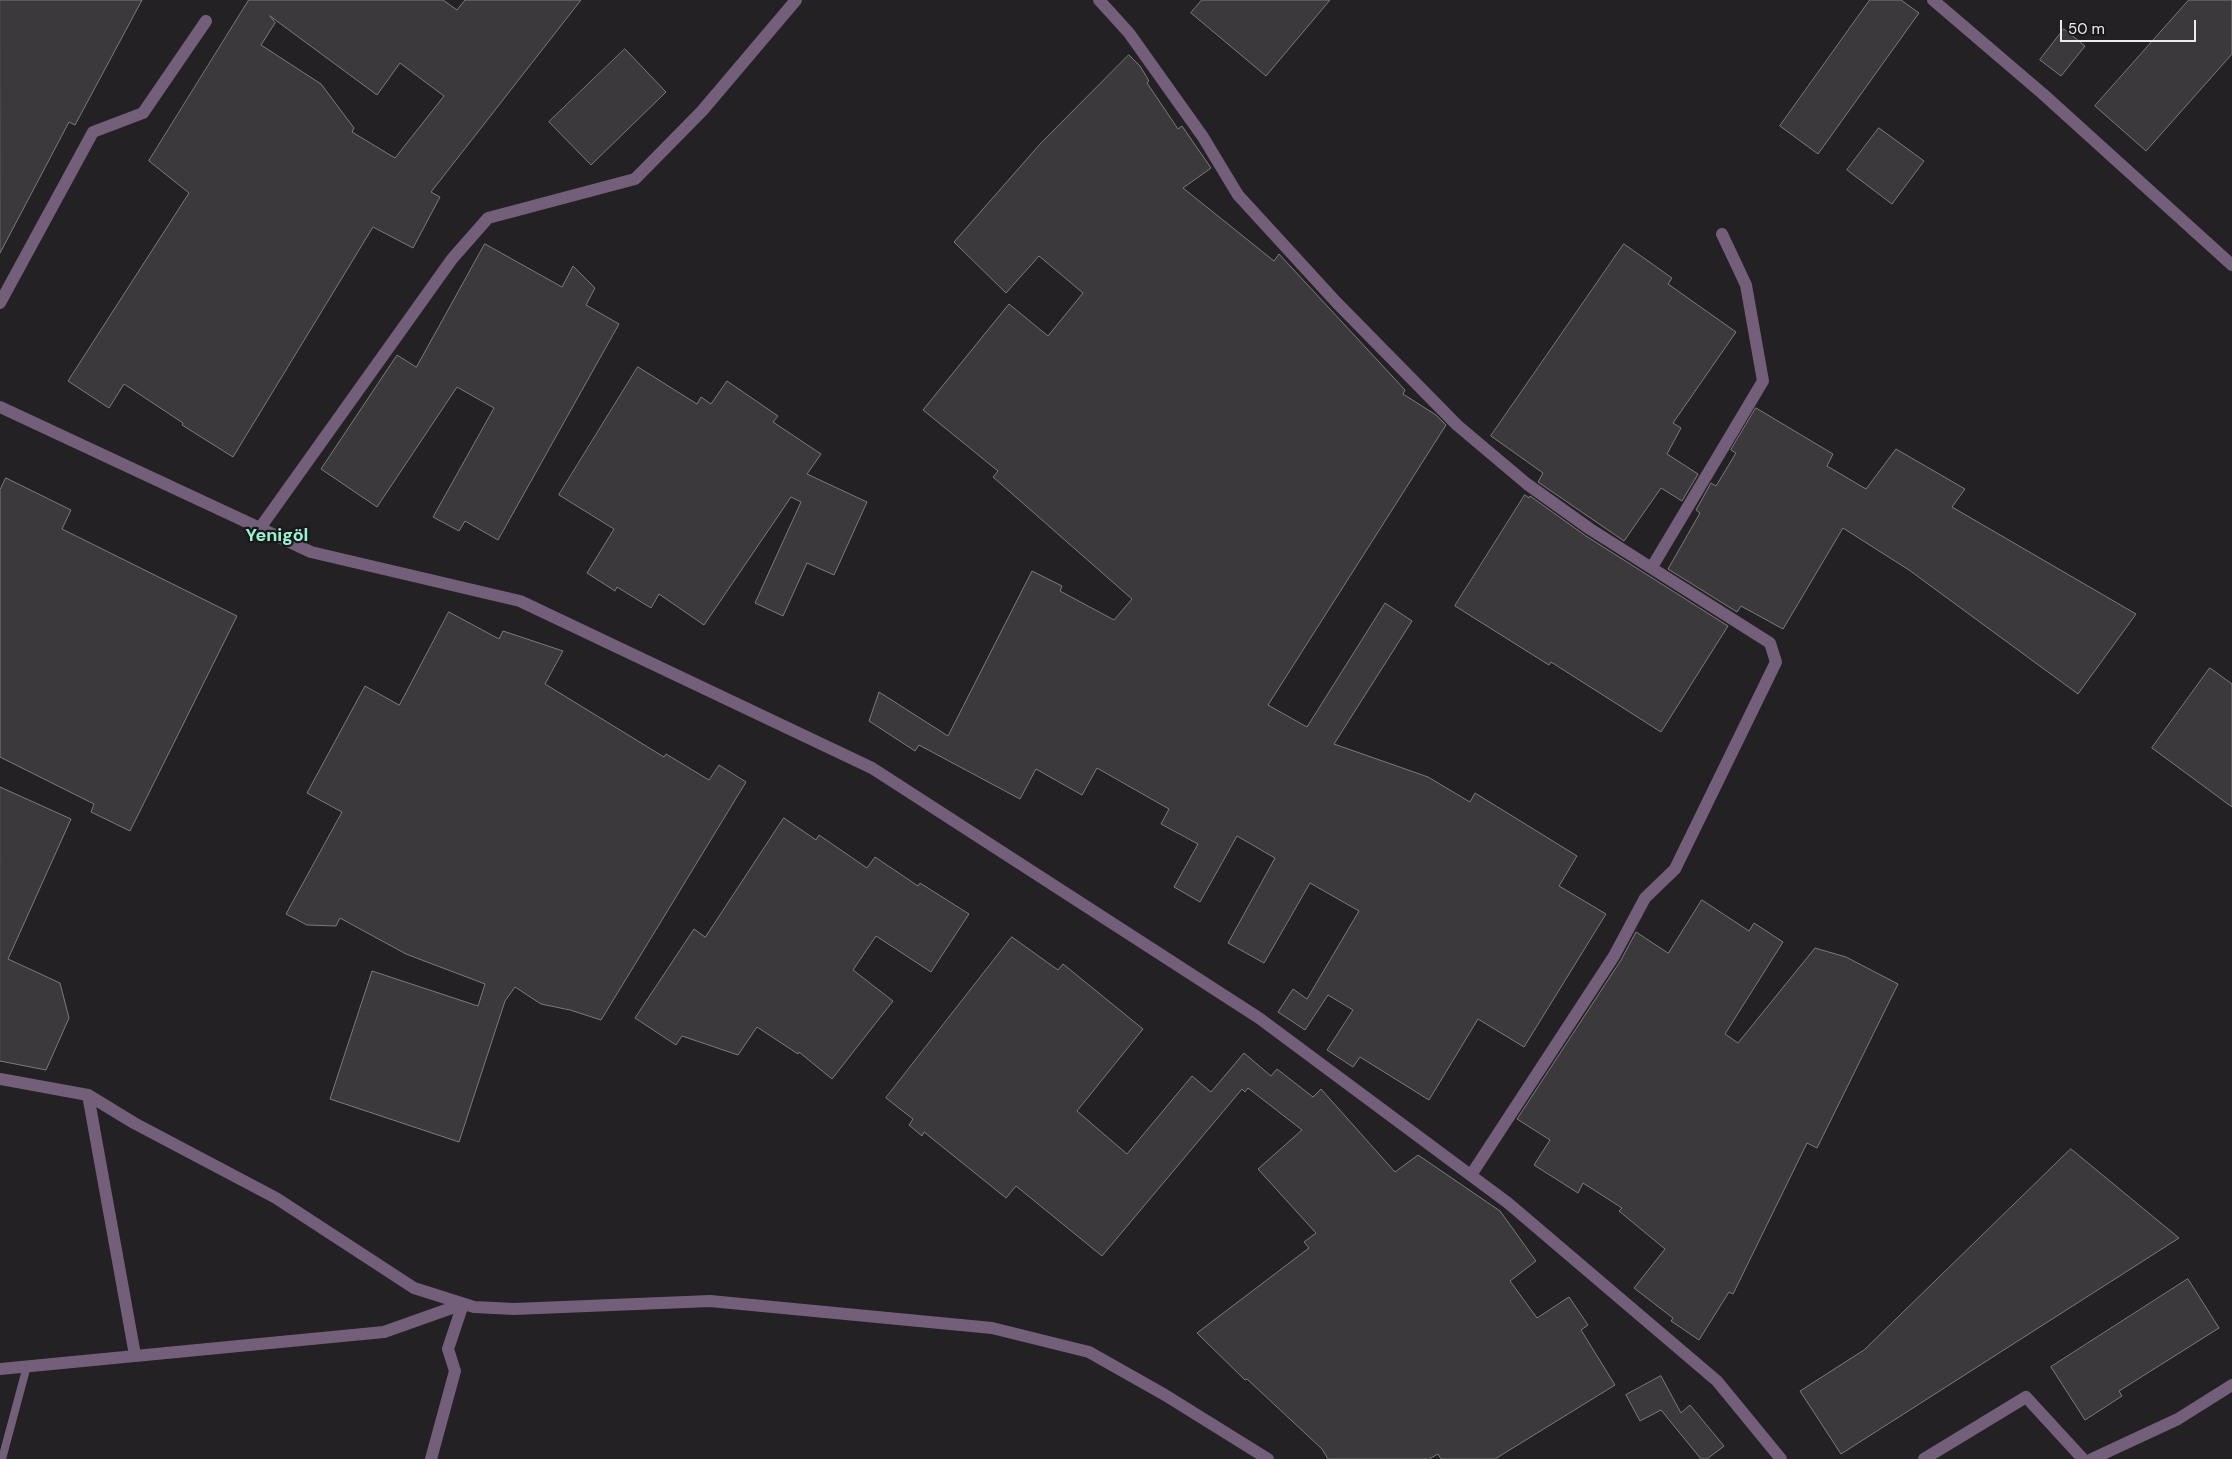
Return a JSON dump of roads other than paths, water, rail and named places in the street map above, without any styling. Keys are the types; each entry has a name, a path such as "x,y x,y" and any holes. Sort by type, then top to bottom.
{"street":[{"path":"260,528 452,259 488,218 635,179 702,111 796,0"},
{"path":"1099,0 1130,33 1203,137 1238,195 1337,303 1457,425 1527,484 1590,529 1770,643 1776,662 1675,869 1645,898 1614,956 1471,1175"},
{"path":"1933,0 2043,94 2232,265"},
{"path":"0,303 93,132 143,113 206,21"},
{"path":"1652,567 1763,381 1746,285 1722,234"},
{"path":"0,407 311,552 520,601 872,768 1259,1018 1508,1203 1717,1381 1781,1459"},
{"path":"0,1079 88,1095 134,1124 276,1198 414,1288 463,1304 474,1307 514,1309 710,1301 992,1328 1089,1352 1165,1395 1268,1459"},
{"path":"88,1095 135,1355"},
{"path":"0,1369 384,1332 463,1304"},
{"path":"431,1459 455,1371 448,1349 463,1304"},
{"path":"2092,1459 2178,1419 2232,1385"},
{"path":"1924,1459 2026,1398 2083,1459"}],"lane":[{"path":"2,1459 27,1366"}],"district":[{"name":"Yenigöl","path":"277,536"}]}
